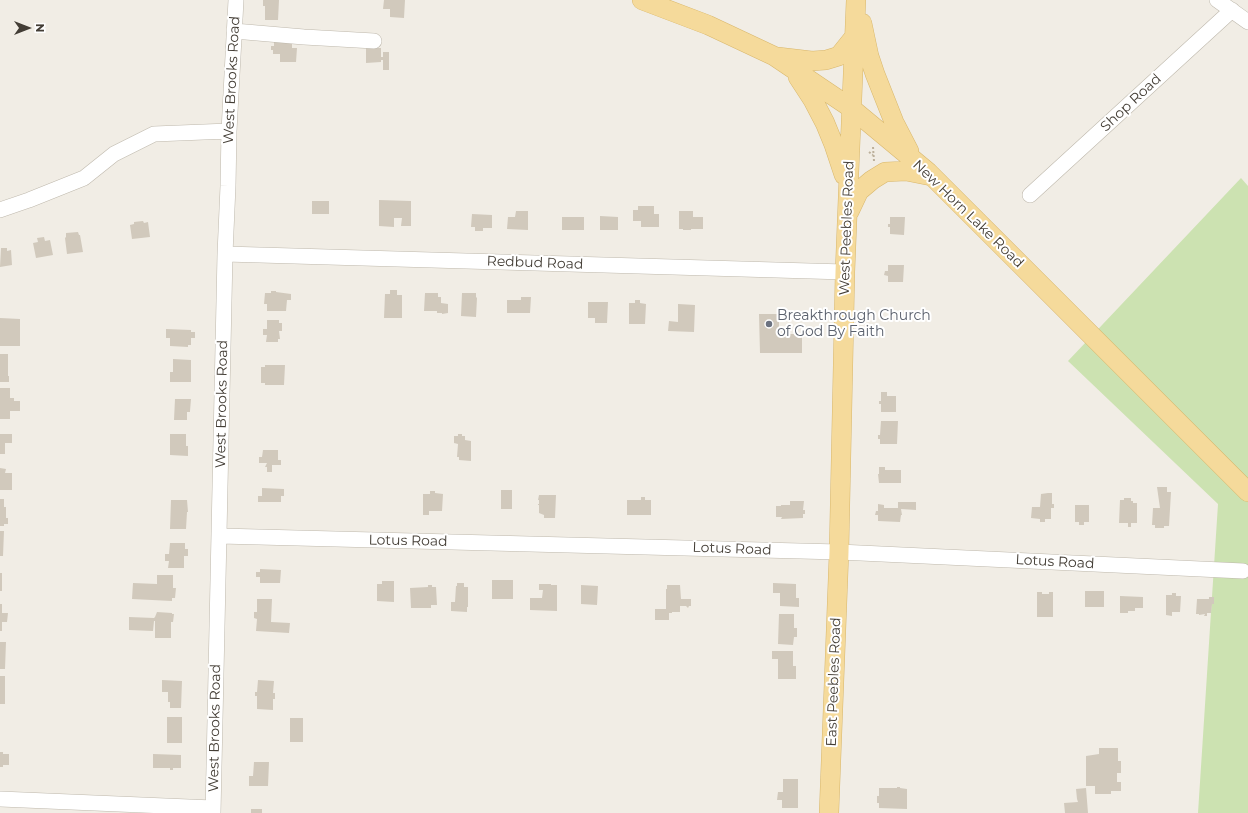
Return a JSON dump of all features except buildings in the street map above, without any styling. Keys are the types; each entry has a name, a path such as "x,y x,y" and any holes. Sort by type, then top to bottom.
{"main road":[{"name":"New Horn Lake Road","path":"642,0 708,24 774,56 851,108 932,176 1248,492"},
{"path":"857,0 869,56 875,74 894,122 913,160"},
{"name":"West Peebles Road","path":"839,552 845,272 854,36 857,0"},
{"path":"774,56 812,61 826,60 840,56 854,36"},
{"path":"793,69 813,100 825,123 848,188"},
{"path":"847,215 859,191 872,180 885,172 906,171 932,176"},
{"name":"East Peebles Road","path":"829,813 839,552"}],"street":[{"name":"West Brooks Road","path":"213,810 225,254 229,131 236,0"},
{"path":"1217,0 1248,22"},
{"name":"Shop Road","path":"1030,195 1232,10"},
{"path":"234,31 374,41"},
{"path":"0,210 84,178 114,154 154,134 229,131"},
{"name":"Redbud Road","path":"225,254 845,272"},
{"name":"Lotus Road","path":"220,536 839,552 1243,571"},
{"path":"0,799 213,810"}],"path":[{"path":"869,152 874,155 873,147"}],"green space":[{"path":"1241,178 1248,186 1248,813 1198,813 1218,504 1068,361"}],"place":[{"name":"Breakthrough Church of God By Faith","path":"769,324"}]}
